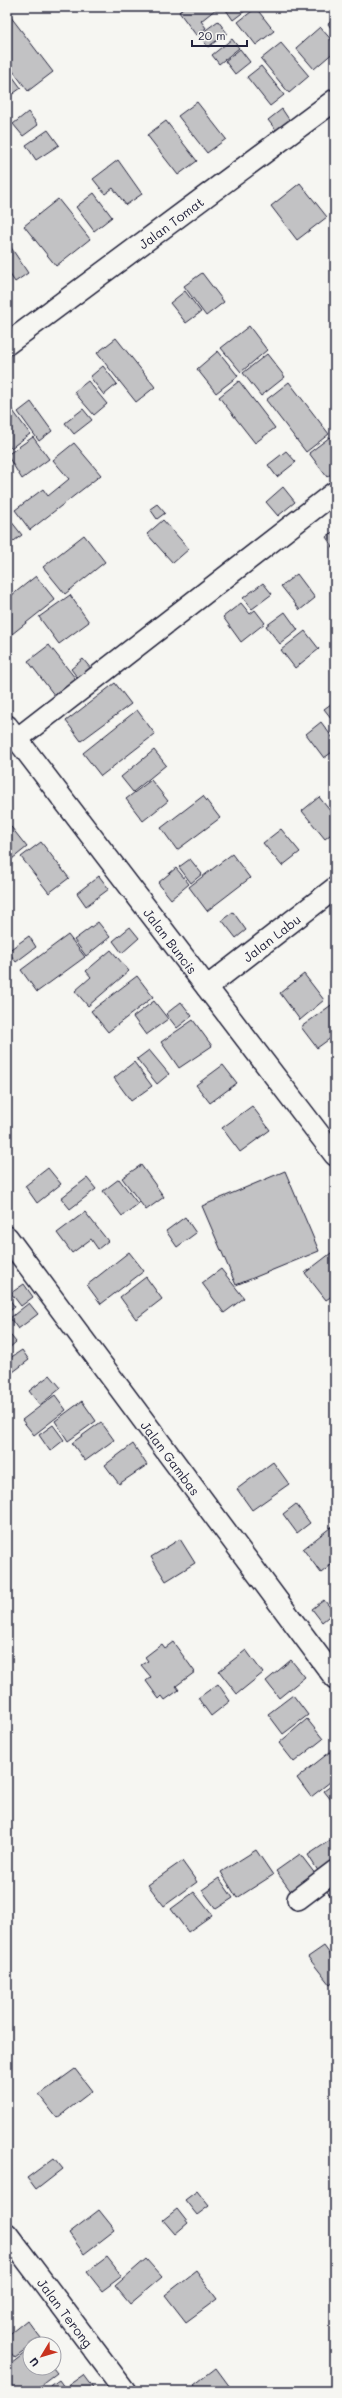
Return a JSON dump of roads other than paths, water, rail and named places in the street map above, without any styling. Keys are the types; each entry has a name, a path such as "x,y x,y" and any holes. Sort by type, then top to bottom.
{"street":[{"name":"Jalan Tomat","path":"7,344 335,100"},
{"path":"12,732 335,492"},
{"name":"Jalan Buncis","path":"12,732 335,1155"},
{"name":"Jalan Labu","path":"207,987 335,888"},
{"name":"Jalan Gambas","path":"7,1237 335,1678"},
{"path":"298,1898 335,1871"},
{"name":"Jalan Terong","path":"7,2234 125,2391"}]}
